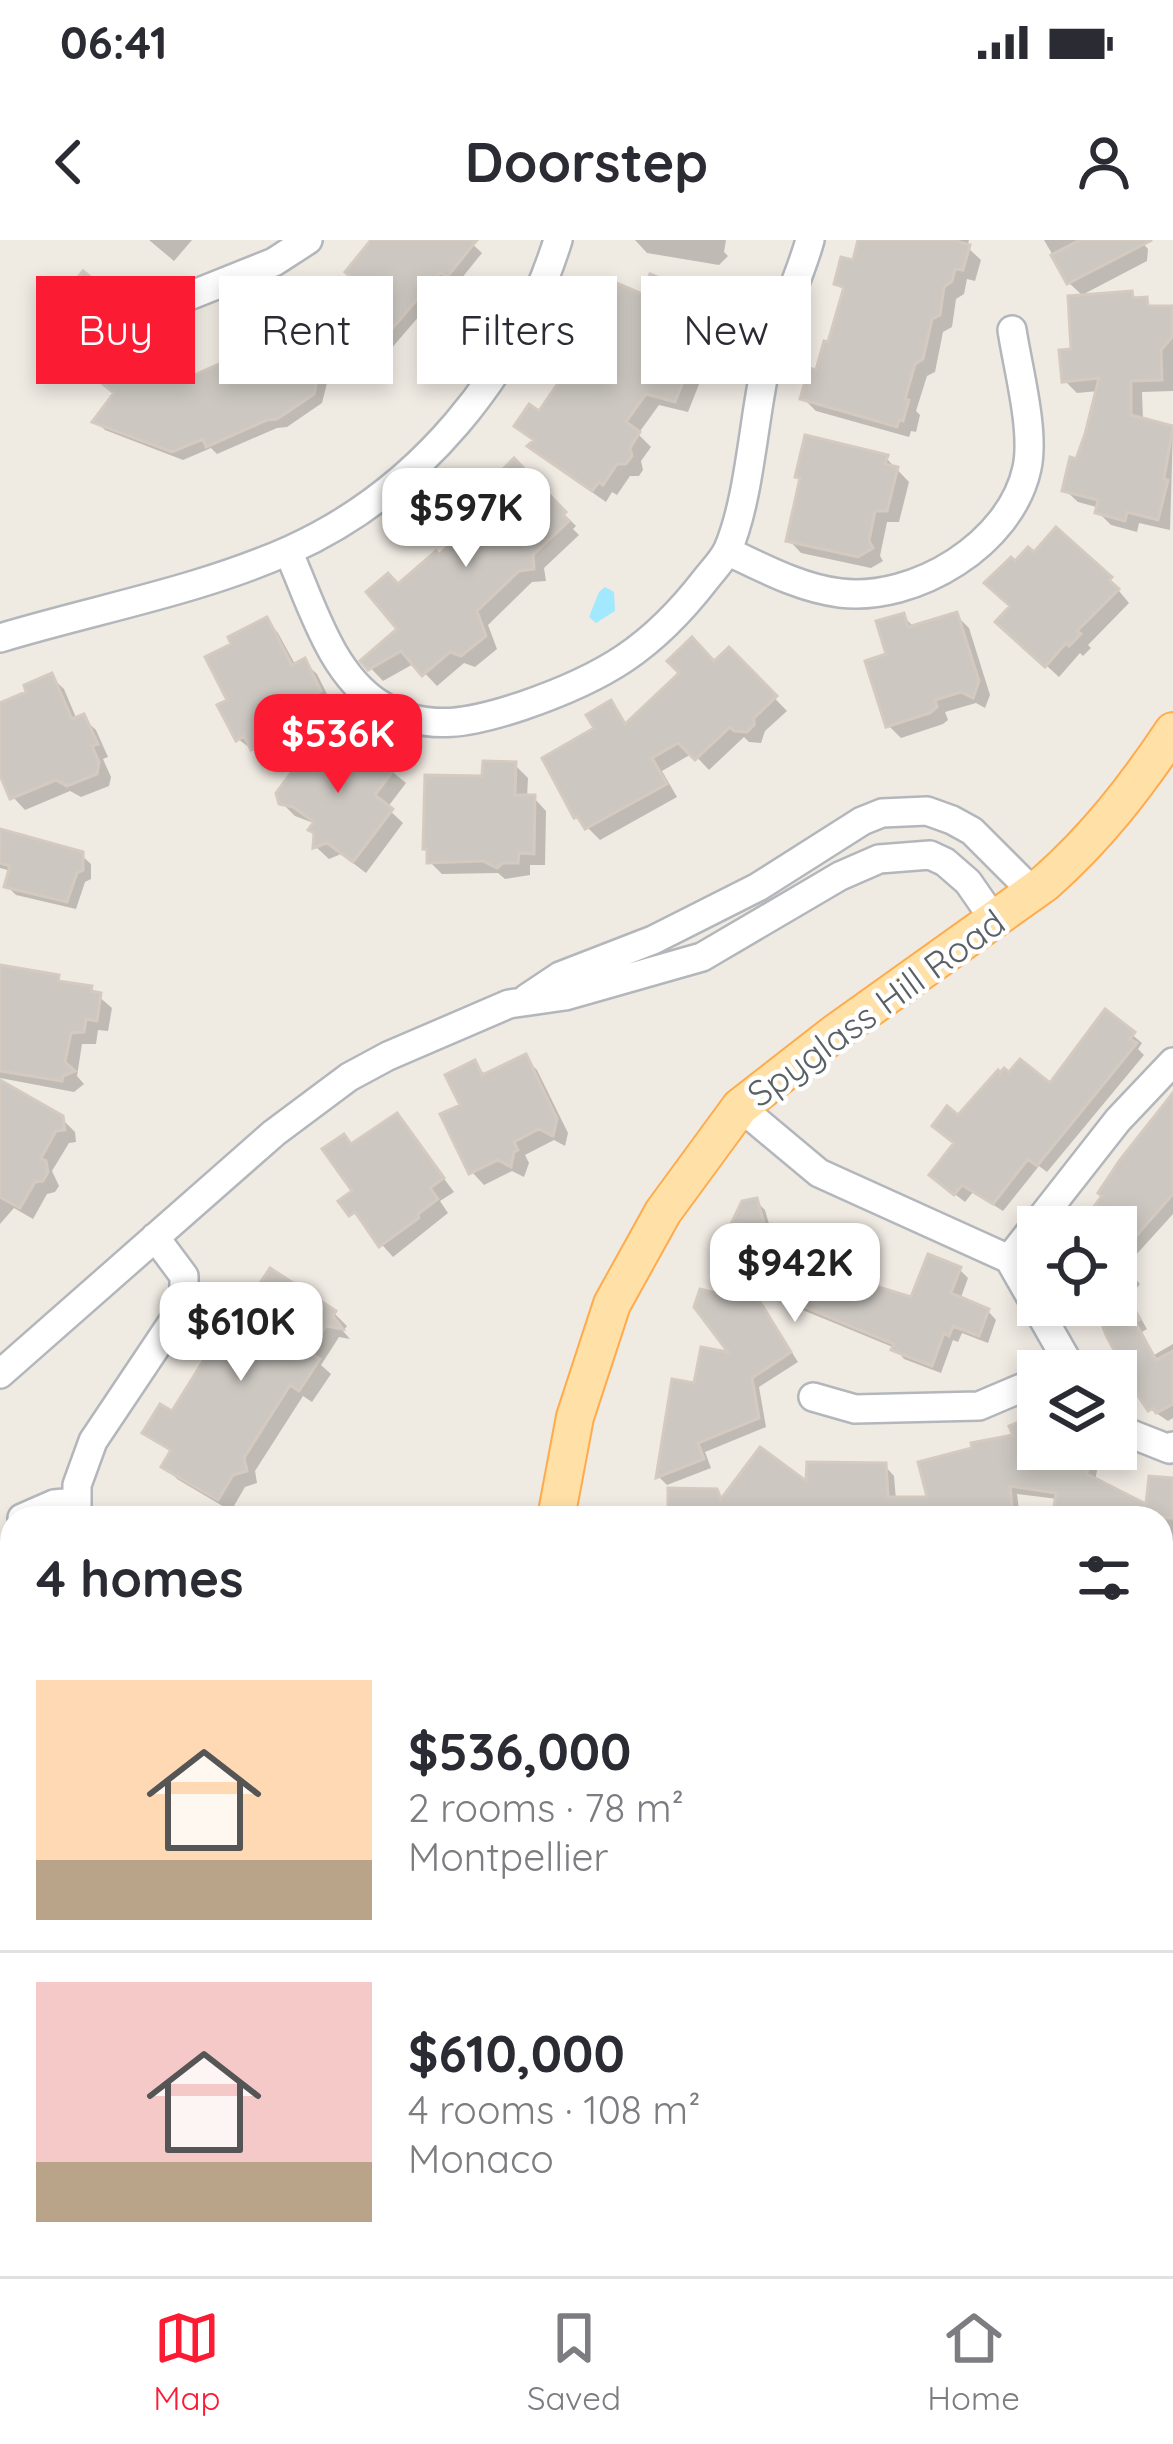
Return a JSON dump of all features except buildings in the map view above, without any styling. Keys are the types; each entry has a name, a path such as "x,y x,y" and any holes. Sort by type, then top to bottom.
{"main road":[{"name":"Spyglass Hill Road","path":"558,1506 575,1417 612,1304 663,1212 740,1107 835,1033 995,921 1077,855 1126,801 1173,731"}],"street":[{"path":"195,294 274,262 308,240"},
{"path":"0,638 236,571 288,551 355,513 398,482 460,419 502,363 528,317 557,240"},
{"path":"288,551 334,652 360,689 404,717 456,724 570,691 607,671 680,613 727,551 764,375 810,240"},
{"path":"727,551 795,582 843,594 906,584 938,573 966,554 1006,514 1028,464 1012,330"},
{"path":"0,1374 274,1133 349,1077 524,1000 560,976 653,940 758,887 871,818 901,810 927,811 952,820 972,831 1033,892"},
{"path":"871,818 882,859"},
{"path":"524,1000 565,996 702,957 840,876 882,859 930,855 945,862 968,882 995,921"},
{"path":"1009,1259 1118,1120 1173,1062"},
{"path":"740,1107 819,1173 1009,1259 1058,1350"},
{"path":"76,1506 82,1462 93,1441 184,1305 184,1276 155,1237"},
{"path":"813,1397 855,1409 979,1406 1017,1391"},
{"path":"1137,1436 1168,1449 1173,1446"}],"water":[{"path":"605,587 614,592 615,611 596,623 589,617"}]}
